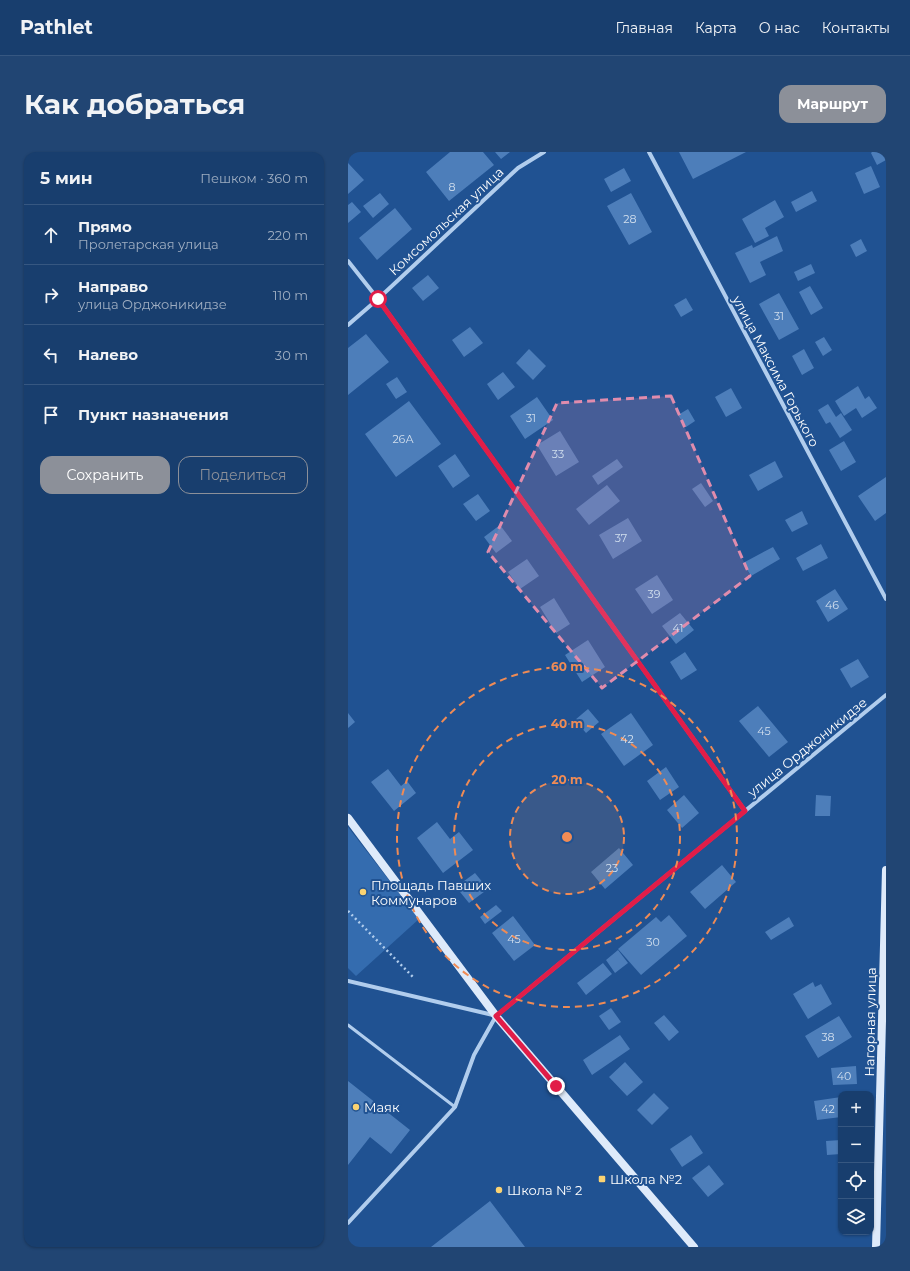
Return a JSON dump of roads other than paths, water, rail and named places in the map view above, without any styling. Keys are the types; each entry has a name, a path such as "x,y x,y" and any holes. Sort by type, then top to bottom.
{"street":[{"name":"Комсомольская улица","path":"348,325 378,299 518,168 544,152"},
{"name":"улица Максима Горького","path":"649,152 886,599"},
{"path":"348,261 378,299 745,811"},
{"name":"улица Орджоникидзе","path":"348,1223 455,1107 474,1055 496,1016 886,695"},
{"path":"348,818 496,1016 694,1247"},
{"name":"Нагорная улица","path":"876,1247 886,870"},
{"path":"348,981 496,1016"}],"lane":[{"path":"348,1025 455,1107"}],"place":[{"name":"Площадь Павших Коммунаров","path":"363,892"},
{"name":"Маяк","path":"356,1107"},
{"name":"Школа №2","path":"602,1179"},
{"name":"Школа № 2","path":"499,1190"}]}
